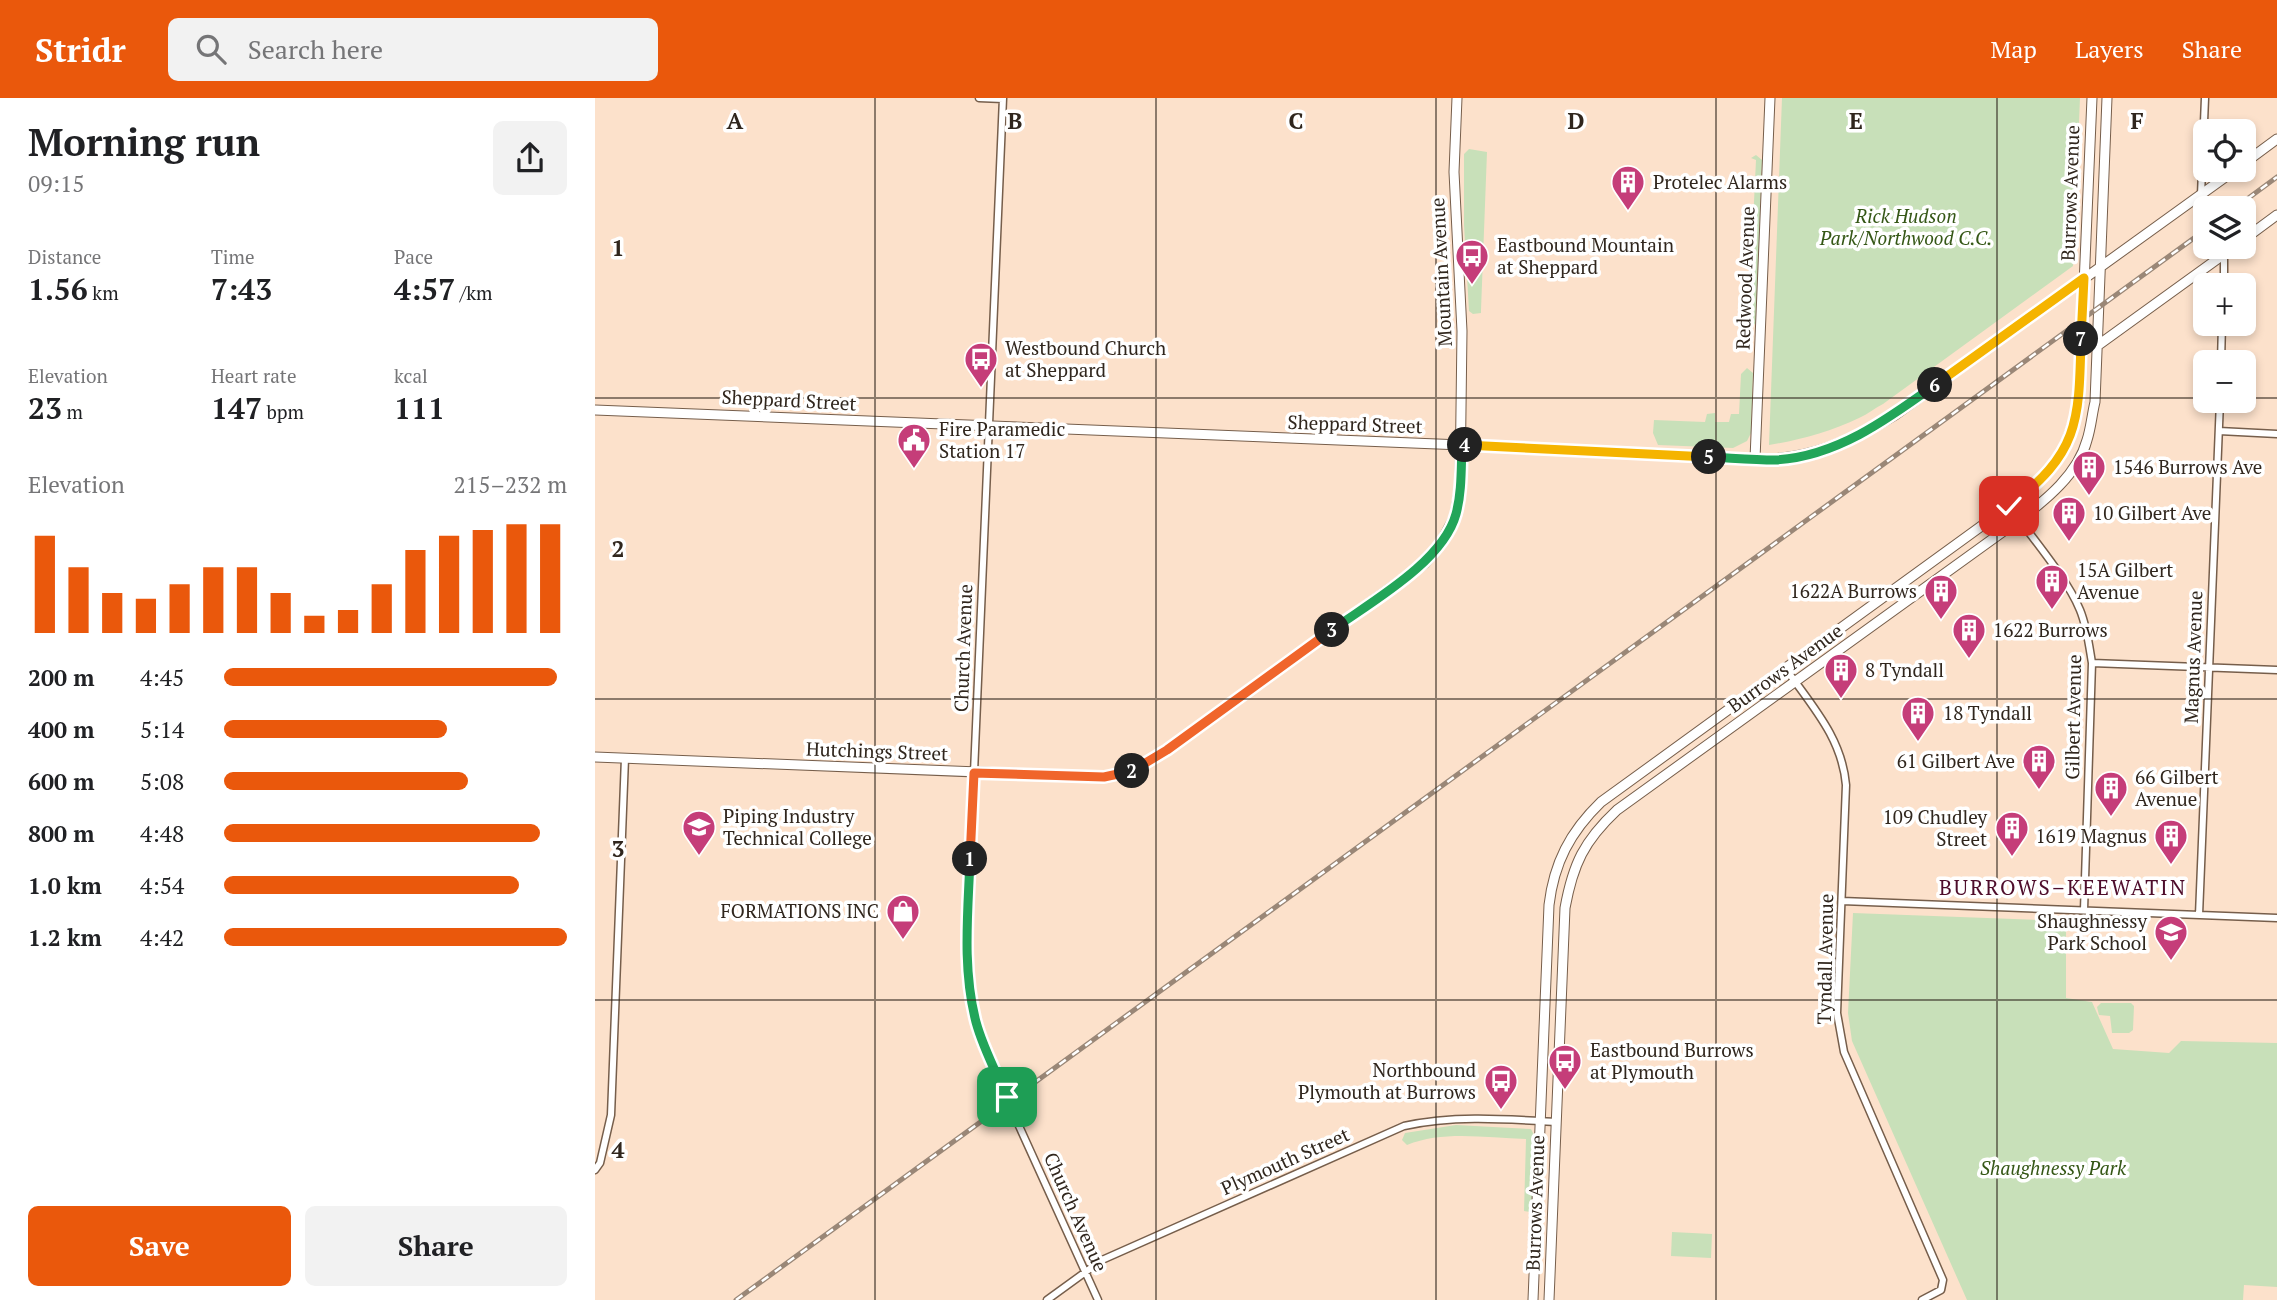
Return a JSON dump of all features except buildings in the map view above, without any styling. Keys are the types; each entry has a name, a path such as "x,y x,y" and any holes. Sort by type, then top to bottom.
{"street":[{"path":"979,98 1003,99"},
{"name":"Mountain Avenue","path":"1457,98 1454,172 1462,331 1462,445"},
{"name":"Redwood Avenue","path":"1755,459 1770,98"},
{"name":"Burrows Avenue","path":"1533,1300 1549,905 1557,863 1578,826 1601,802 2009,506 2035,486 2056,464 2071,437 2079,401 2092,98"},
{"name":"Burrows Avenue","path":"1549,1300 1565,908 1569,883 1581,852 1602,824 1617,810 2042,503 2070,474 2087,443 2095,402 2107,98"},
{"path":"2200,195 2204,98"},
{"name":"Church Avenue","path":"1003,99 966,959 976,1020 985,1051 1098,1300"},
{"path":"2256,154 2277,139"},
{"name":"Sheppard Street","path":"595,410 1755,459 1798,457 1843,442 1876,427 2218,182"},
{"path":"2256,230 2277,215"},
{"path":"2081,345 2098,345 2217,259"},
{"name":"Magnus Avenue","path":"2199,915 2220,413"},
{"path":"2219,431 2277,434"},
{"name":"Hutchings Street","path":"595,757 974,773 1104,777 1125,774 1167,750 1425,563 1438,548 1455,516 1462,445"},
{"name":"Gilbert Avenue","path":"2009,506 2076,601 2087,630 2092,663 2084,910"},
{"path":"2092,663 2277,670"},
{"name":"Tyndall Avenue","path":"1786,669 1828,728 1843,762 1846,785 1837,1013 1841,1041 1943,1278 1944,1287 1940,1292 1922,1300"},
{"path":"595,1170 600,1163 611,1115 625,758"},
{"path":"1842,901 2277,918"},
{"name":"Plymouth Street","path":"1047,1300 1102,1260 1404,1126 1455,1119 1556,1122"}],"green space":[{"name":"Rick Hudson Park/Northwood C.C.","path":"1782,98 2080,98 2073,266 1865,415 1826,431 1769,445"},
{"path":"1469,149 1487,152 1481,313 1473,314 1469,311 1464,225 1464,154"},
{"path":"1756,155 1762,160 1756,321 1748,327 1756,160 1751,158"},
{"path":"1747,368 1753,373 1751,433 1747,441 1733,448 1658,445 1653,433 1654,420 1705,422 1707,414 1715,413 1715,422 1729,422 1731,414 1739,414 1741,374"},
{"name":"Shaughnessy Park","path":"1853,913 2066,921 2066,998 2092,1002 2113,1049 2169,1053 2181,1041 2277,1043 2277,1287 2244,1285 2243,1300 1967,1300 1852,1041 1848,1013"},
{"path":"2101,1003 2131,1003 2134,1006 2133,1030 2129,1033 2112,1033 2110,1016 2099,1015 2097,1007"},
{"path":"1456,1125 1531,1129 1536,1139 1533,1210 1524,1211 1526,1139 1450,1136 1407,1145 1402,1140 1405,1133"},
{"path":"1672,1232 1712,1234 1711,1258 1671,1256"}],"railway":[{"path":"2251,196 2277,177"},
{"path":"736,1300 2193,239"}],"place":[{"name":"Protelec Alarms","path":"1628,212"},
{"name":"Eastbound Mountain at Sheppard","path":"1472,286"},
{"name":"Westbound Church at Sheppard","path":"981,389"},
{"name":"Fire Paramedic Station 17","path":"914,470"},
{"name":"1546 Burrows Ave","path":"2089,497"},
{"name":"10 Gilbert Ave","path":"2069,543"},
{"name":"15A Gilbert Avenue","path":"2052,611"},
{"name":"1622A Burrows","path":"1941,621"},
{"name":"1622 Burrows","path":"1969,660"},
{"name":"8 Tyndall","path":"1841,700"},
{"name":"18 Tyndall","path":"1918,743"},
{"name":"61 Gilbert Ave","path":"2039,791"},
{"name":"66 Gilbert Avenue","path":"2111,818"},
{"name":"Piping Industry Technical College","path":"699,857"},
{"name":"109 Chudley Street","path":"2012,858"},
{"name":"1619 Magnus","path":"2171,866"},
{"name":"FORMATIONS INC","path":"903,941"},
{"name":"Shaughnessy Park School","path":"2171,962"},
{"name":"Eastbound Burrows at Plymouth","path":"1565,1091"},
{"name":"Northbound Plymouth at Burrows","path":"1501,1111"}],"district":[{"name":"BURROWS–KEEWATIN","path":"2063,888"}],"route":[{"path":"1007,1097 985,1051 976,1020 966,959 974,773 1104,777 1125,774 1167,750 1425,563 1438,548 1455,516 1462,445 1776,460 1798,457 1823,450 1876,427 2084,278 2079,401 2071,437 2056,464 2035,486 2009,506"}]}
